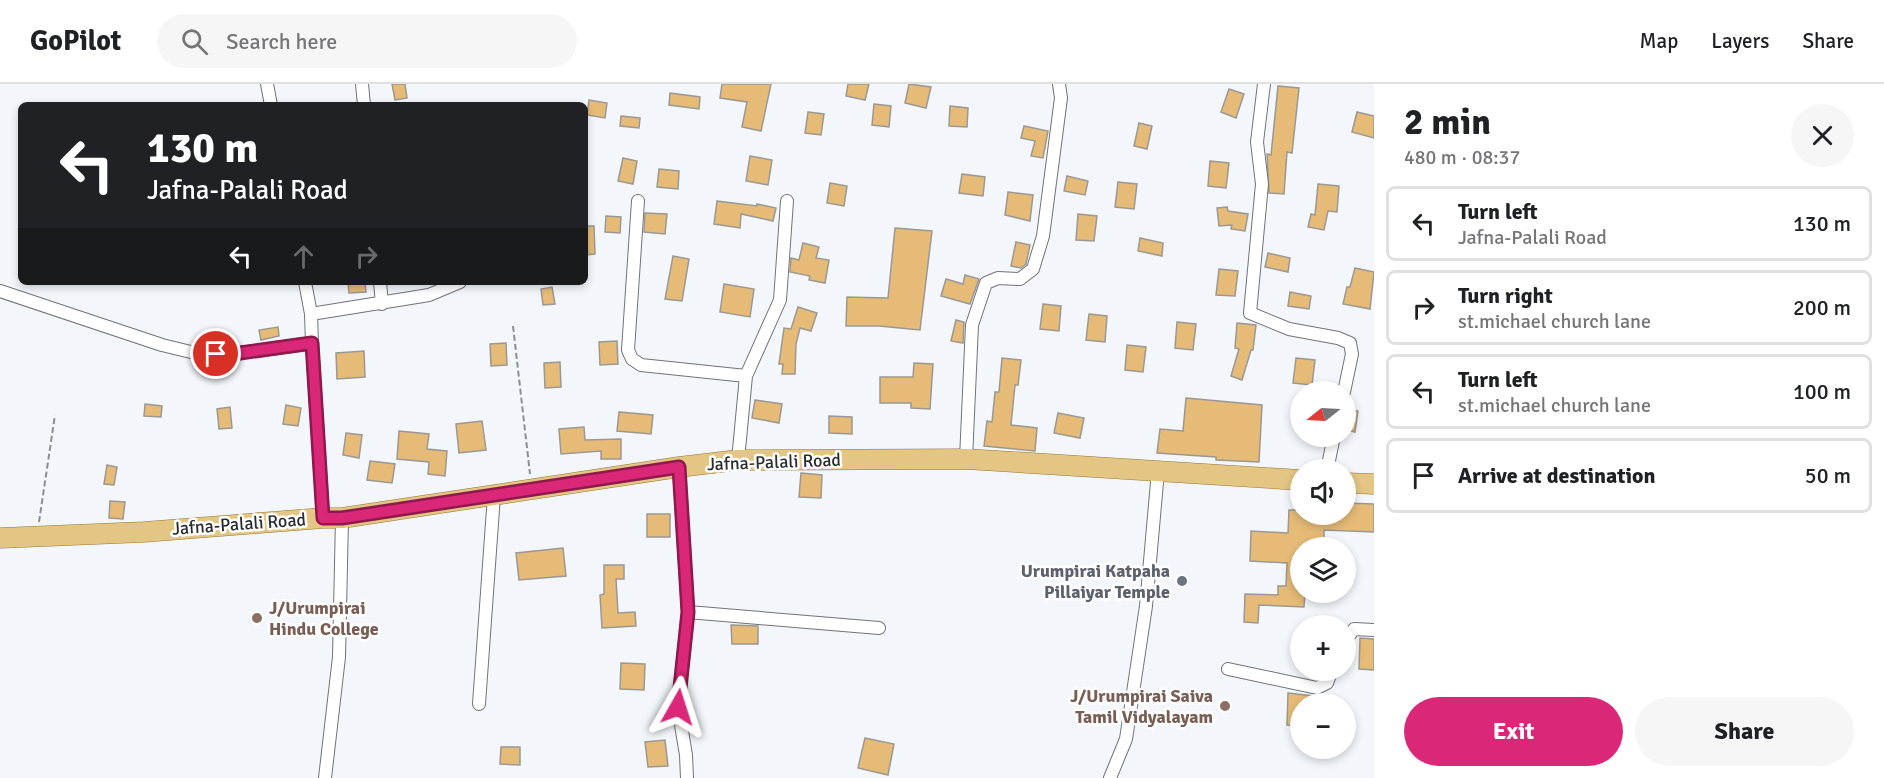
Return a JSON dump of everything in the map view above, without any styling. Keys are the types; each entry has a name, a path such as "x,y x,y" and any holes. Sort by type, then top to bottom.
{"main road":[{"name":"Jafna-Palali Road","path":"0,538 144,532 333,518 738,460 966,459 1290,479"},
{"path":"1356,483 1374,484"}],"street":[{"path":"267,84 270,102"},
{"path":"362,84 364,102"},
{"path":"966,459 972,325 986,283 998,278 1020,279 1033,269 1043,236 1060,98 1059,84"},
{"path":"1264,84 1257,142 1262,184 1250,313 1289,329 1338,338 1350,343 1352,354 1346,381"},
{"path":"638,201 628,350 632,359 640,364 746,376"},
{"path":"738,460 746,376 780,300 787,201"},
{"path":"306,285 311,314 312,343 333,518 339,657 325,778"},
{"path":"380,285 382,304"},
{"path":"311,314 429,295 453,285"},
{"path":"0,291 162,345 199,354 233,354 312,343"},
{"path":"679,467 688,612 678,707 686,755 687,778"},
{"path":"1110,778 1126,739 1146,606 1158,471"},
{"path":"479,704 494,495"},
{"path":"688,612 879,628"},
{"path":"1356,629 1374,630"},
{"path":"1228,669 1317,688 1328,681"}],"path":[{"path":"513,326 532,489"},
{"path":"37,536 55,415"}],"building":[{"path":"392,84 405,84 407,98 395,100"},
{"path":"722,84 771,84 761,131 742,127 747,102 720,98"},
{"path":"848,84 869,84 865,100 846,96"},
{"path":"909,84 931,87 926,108 905,103"},
{"path":"1278,86 1299,88 1292,153 1287,152 1284,194 1269,193 1267,154 1271,155"},
{"path":"1229,89 1244,94 1236,118 1221,112"},
{"path":"670,93 700,97 699,109 669,105"},
{"path":"589,100 607,103 605,118 588,115"},
{"path":"874,104 891,106 889,127 872,125"},
{"path":"950,106 968,108 967,127 949,126"},
{"path":"808,112 824,114 821,135 805,133"},
{"path":"1357,112 1374,116 1374,138 1352,132"},
{"path":"621,116 640,118 639,128 620,126"},
{"path":"1139,123 1152,126 1147,149 1134,146"},
{"path":"1024,126 1048,131 1043,158 1031,156 1035,141 1021,138"},
{"path":"750,156 772,160 768,185 746,181"},
{"path":"623,158 637,161 633,184 618,181"},
{"path":"1210,161 1229,163 1226,188 1208,186"},
{"path":"659,169 679,171 678,189 657,187"},
{"path":"962,174 985,177 983,196 959,193"},
{"path":"1067,176 1088,181 1085,195 1064,191"},
{"path":"1118,182 1137,184 1134,209 1115,207"},
{"path":"830,183 847,186 844,206 827,203"},
{"path":"1318,184 1339,186 1337,212 1328,211 1324,230 1308,227 1311,214 1315,215"},
{"path":"1008,192 1033,195 1030,221 1005,215"},
{"path":"717,201 776,208 773,221 741,214 740,228 714,224"},
{"path":"1227,207 1228,211 1248,214 1245,231 1231,229 1232,225 1219,226 1217,208"},
{"path":"645,213 667,214 665,234 644,232"},
{"path":"1078,214 1097,216 1094,241 1076,240"},
{"path":"606,216 621,217 620,233 605,232"},
{"path":"588,226 594,226 595,254 588,255"},
{"path":"895,228 932,231 920,330 846,326 847,297 888,298"},
{"path":"1140,238 1163,243 1162,256 1138,251"},
{"path":"1016,242 1030,245 1026,264 1021,268 1011,266"},
{"path":"803,243 819,247 816,258 829,260 825,283 809,280 810,276 790,272 791,258 799,260"},
{"path":"1268,253 1290,258 1288,272 1265,267"},
{"path":"673,256 689,259 682,301 665,299"},
{"path":"1355,268 1374,272 1370,309 1343,304"},
{"path":"1219,269 1238,271 1235,296 1216,295"},
{"path":"965,275 979,279 970,304 941,296 946,279 963,284"},
{"path":"724,284 754,289 750,317 720,312"},
{"path":"348,285 365,285 366,292 349,293"},
{"path":"552,287 555,304 543,305 541,289"},
{"path":"1290,292 1311,296 1309,309 1288,306"},
{"path":"1043,304 1061,306 1059,331 1040,329"},
{"path":"798,307 817,313 811,331 800,328 796,344 795,374 782,374 783,364 779,364 784,328 791,329"},
{"path":"1089,314 1107,316 1105,342 1086,340"},
{"path":"956,320 964,322 963,343 951,341"},
{"path":"1177,322 1196,324 1193,350 1175,348"},
{"path":"1237,323 1256,325 1253,350 1251,350 1242,380 1231,376 1239,349 1235,348"},
{"path":"278,327 279,336 261,340 259,330"},
{"path":"617,341 618,364 600,365 599,342"},
{"path":"506,343 507,365 491,366 490,344"},
{"path":"1127,345 1146,347 1143,372 1125,370"},
{"path":"364,351 365,377 337,379 336,353"},
{"path":"1002,358 1021,360 1018,385 1015,385 1011,425 1037,428 1035,451 984,446 987,421 992,422 995,392 999,392"},
{"path":"1296,358 1315,360 1312,381 1293,381"},
{"path":"560,362 561,387 545,388 544,363"},
{"path":"914,363 933,364 930,409 911,408 911,403 880,403 880,377 913,377"},
{"path":"1186,398 1262,405 1259,462 1157,453 1160,429 1183,431"},
{"path":"755,400 782,404 779,423 752,418"},
{"path":"145,404 162,406 161,417 144,416"},
{"path":"286,405 301,408 298,426 283,424"},
{"path":"230,407 232,428 219,429 217,409"},
{"path":"619,412 653,415 651,434 617,431"},
{"path":"1058,413 1084,418 1080,438 1054,433"},
{"path":"829,416 852,417 852,434 829,433"},
{"path":"482,421 486,450 459,453 456,424"},
{"path":"584,427 585,440 621,439 621,459 601,459 601,451 561,454 559,429"},
{"path":"399,431 429,434 427,449 447,451 445,476 428,474 429,462 397,459"},
{"path":"346,433 362,435 359,458 343,455"},
{"path":"370,461 395,464 392,483 367,480"},
{"path":"107,465 117,467 114,485 104,484"},
{"path":"801,473 822,475 821,498 799,497"},
{"path":"110,501 125,502 123,519 109,518"},
{"path":"1356,503 1374,504 1374,532 1324,530 1324,537 1290,537 1290,603 1304,603 1304,607 1259,605 1258,623 1244,622 1245,594 1278,595 1278,586 1286,586 1287,563 1250,561 1251,531 1288,533 1289,510 1290,525 1356,525"},
{"path":"647,514 670,514 670,537 647,537"},
{"path":"563,548 566,576 519,580 516,553"},
{"path":"604,565 624,565 624,579 616,579 618,613 635,612 636,626 602,628 600,595 604,594"},
{"path":"731,625 758,626 758,644 732,644"},
{"path":"1360,638 1374,639 1374,670 1359,669"},
{"path":"621,663 645,664 644,690 620,689"},
{"path":"1288,693 1290,693 1290,725 1287,725"},
{"path":"865,738 894,744 888,775 858,768"},
{"path":"665,740 668,766 648,767 645,742"},
{"path":"501,747 520,747 520,765 500,764"}],"place":[{"name":"Urumpirai Katpaha Pillaiyar Temple","path":"1182,581"},
{"name":"J/Urumpirai Hindu College","path":"257,618"},
{"name":"J/Urumpirai Saiva Tamil Vidyalayam","path":"1225,706"}],"route":[{"path":"216,354 233,354 312,343 323,518 342,518 679,467 688,612 678,707"}]}
